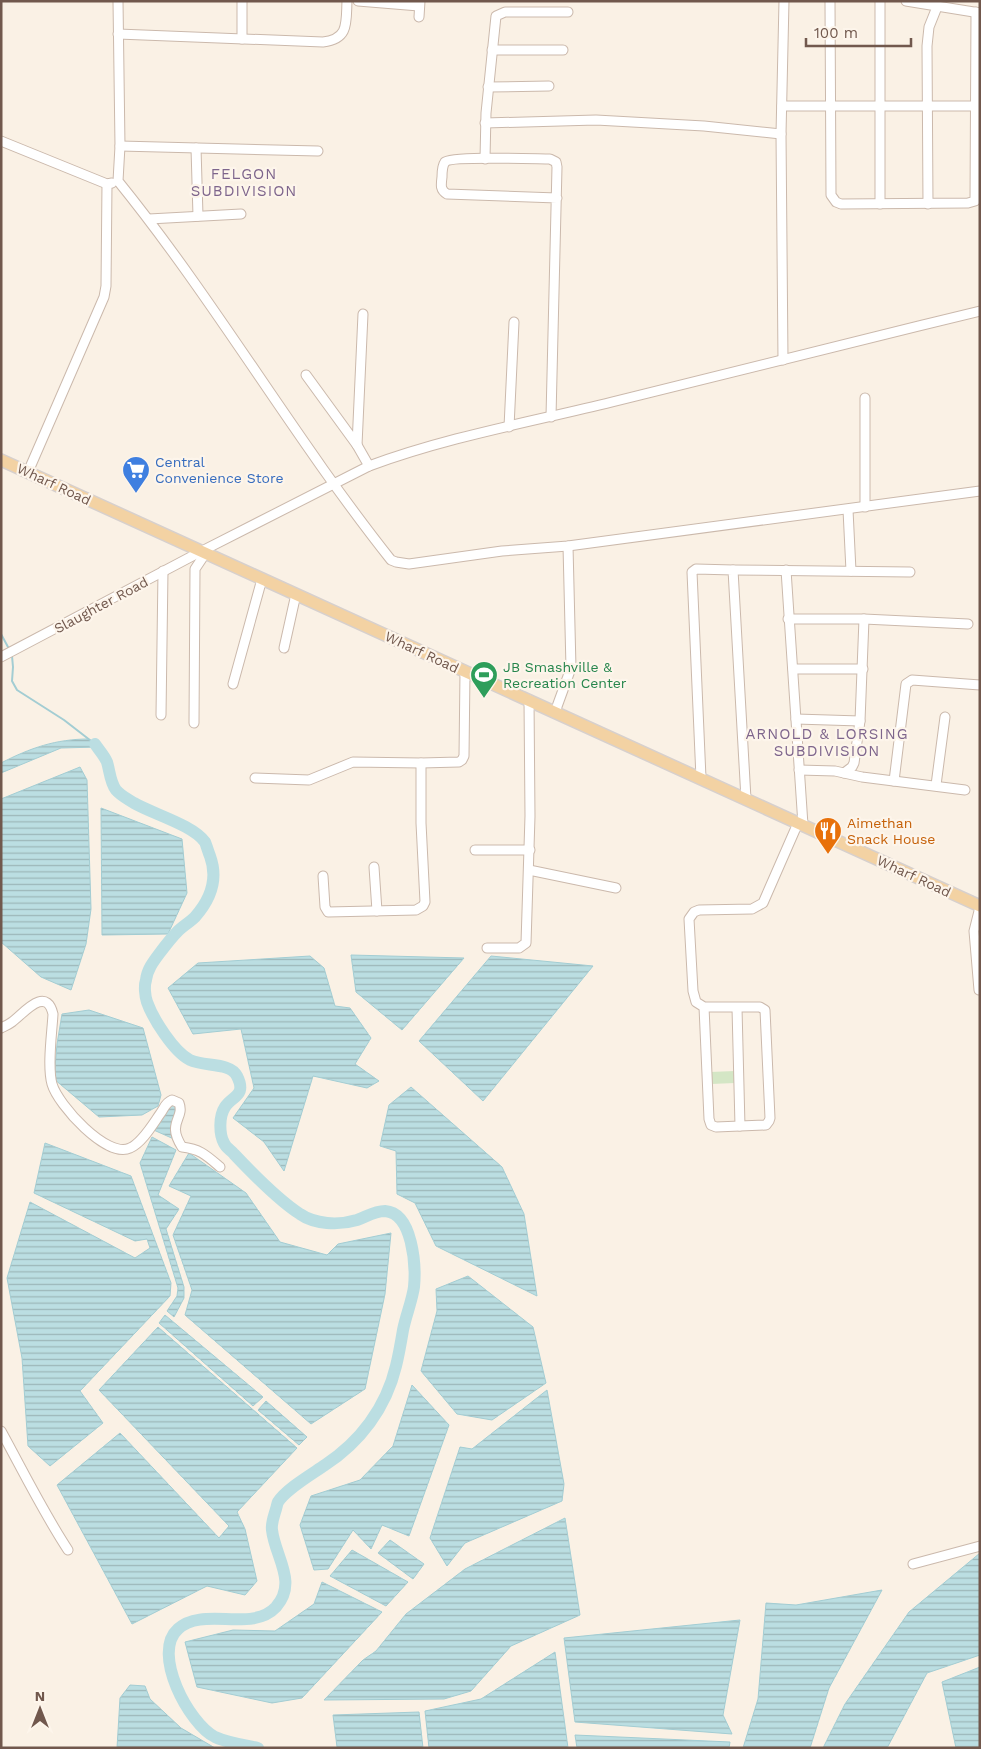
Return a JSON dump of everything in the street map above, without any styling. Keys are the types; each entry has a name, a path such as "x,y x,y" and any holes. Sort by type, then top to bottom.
{"main road":[{"name":"Wharf Road","path":"1,460 980,907"}],"street":[{"path":"118,1 120,146 118,181 149,219 242,348 334,484 391,560 409,564 502,551 568,546 980,491"},
{"path":"242,1 242,39"},
{"path":"118,34 332,41 340,37 345,28 347,1"},
{"path":"358,1 419,3 419,17"},
{"path":"784,1 781,134 784,360"},
{"path":"830,1 831,185 833,199 841,204 968,203 974,201 978,12 962,6 937,7 906,1"},
{"path":"880,1 880,204"},
{"path":"928,204 927,106 929,27 937,7"},
{"path":"485,159 485,123 495,19 498,14 568,12"},
{"path":"492,50 563,50"},
{"path":"488,87 549,86"},
{"path":"782,106 975,106"},
{"path":"485,123 596,120 704,126 781,134"},
{"path":"1,141 107,184 118,181"},
{"path":"120,146 318,151"},
{"path":"196,148 198,216"},
{"path":"551,417 557,198 557,167 554,160 455,159 447,160 443,169 441,186 443,192 452,195 557,198"},
{"path":"28,472 104,297 107,184"},
{"path":"149,219 241,214"},
{"name":"Slaughter Road","path":"1,658 163,571 202,553 369,466 394,457 509,426 784,360 980,310"},
{"path":"357,445 363,314"},
{"path":"509,426 514,322"},
{"path":"306,375 357,445 369,466"},
{"path":"865,398 865,507"},
{"path":"848,510 851,571"},
{"path":"555,712 571,668 568,546"},
{"path":"194,723 195,569 202,553"},
{"path":"701,778 692,572 696,569 910,572"},
{"path":"732,570 746,799"},
{"path":"704,1007 709,1123 713,1126 766,1125 770,1118 765,1010 760,1008 704,1007 696,1002 693,991 689,919 694,912 699,910 752,908 763,903 800,824 799,770 786,570"},
{"path":"162,715 163,571"},
{"path":"233,684 262,579"},
{"path":"284,648 296,594"},
{"path":"788,619 864,619 968,624"},
{"path":"844,772 852,767 854,763 860,721 864,619"},
{"path":"793,669 863,669"},
{"path":"255,778 309,780 353,762 421,763 462,760 465,672"},
{"path":"894,781 906,684 912,680 980,686"},
{"path":"487,948 519,948 524,946 526,938 530,850 529,700"},
{"path":"936,785 945,717"},
{"path":"796,719 860,721"},
{"path":"323,876 325,907 328,912 416,910 421,908 425,902 421,823 421,763"},
{"path":"799,770 844,772 856,776 964,790"},
{"path":"475,850 530,850"},
{"path":"374,867 376,911"},
{"path":"529,870 616,888"},
{"path":"979,990 974,931 980,907"},
{"path":"1,1028 12,1022 35,1003 41,1001 46,1003 50,1006 53,1014 50,1074 52,1085 58,1097 77,1121 106,1144 117,1150 128,1149 138,1144 162,1112 166,1103 172,1100 179,1103 181,1107 174,1134 182,1147 194,1148 202,1152 220,1167"},
{"path":"737,1008 740,1126"},
{"path":"1,1431 37,1499 68,1550"},
{"path":"913,1564 980,1546"}],"green space":[{"path":"735,1071 735,1083 711,1084 710,1072"}],"water":[{"path":"89,739 98,747 61,748 1,773 1,763 22,753 54,743"},
{"path":"80,767 87,780 91,909 86,944 71,990 41,977 1,942 1,799"},
{"path":"101,808 182,839 187,893 168,934 102,935"},
{"path":"351,955 464,958 402,1030 356,992"},
{"path":"310,956 324,968 335,1006 350,1008 371,1038 355,1064 379,1081 367,1088 313,1076 284,1171 264,1142 233,1118 254,1088 241,1029 193,1034 168,988 198,963"},
{"path":"491,956 593,966 483,1101 419,1041"},
{"path":"89,1010 143,1028 161,1095 158,1106 142,1115 99,1117 54,1079 62,1014"},
{"path":"411,1087 502,1167 524,1214 537,1296 436,1246 415,1203 397,1194 396,1151 380,1146 389,1105"},
{"path":"166,1102 176,1104 173,1122 176,1140 147,1127"},
{"path":"152,1137 176,1150 158,1195 179,1209 166,1229 184,1287 184,1298 174,1317 167,1311 177,1296 178,1288 140,1163"},
{"path":"45,1143 131,1176 171,1283 170,1296 80,1391 103,1423 50,1466 28,1446 22,1358 7,1278 30,1202 135,1258 150,1248 147,1239 135,1241 34,1193"},
{"path":"189,1153 246,1193 280,1242 327,1255 338,1244 391,1233 385,1294 365,1389 311,1424 185,1315 192,1290 173,1235 191,1196 169,1186"},
{"path":"468,1276 533,1327 546,1383 492,1420 457,1414 421,1371 437,1311 436,1289"},
{"path":"165,1315 263,1397 253,1406 159,1323"},
{"path":"158,1327 297,1448 237,1512 245,1529 257,1581 245,1595 207,1586 132,1624 57,1485 120,1433 219,1538 229,1526 99,1390"},
{"path":"412,1385 449,1425 409,1536 382,1525 371,1549 353,1530 328,1569 314,1570 300,1525 311,1496 360,1480 393,1446"},
{"path":"547,1390 564,1484 562,1501 465,1543 447,1566 430,1538 460,1447 472,1449"},
{"path":"266,1401 307,1437 299,1445 258,1410"},
{"path":"565,1518 580,1615 511,1646 471,1691 444,1699 324,1700 363,1660 376,1651 406,1614 465,1569"},
{"path":"390,1540 424,1564 413,1579 378,1553"},
{"path":"352,1550 408,1582 386,1606 330,1576"},
{"path":"980,1553 980,1655 927,1673 887,1748 823,1748 845,1704 909,1612"},
{"path":"322,1582 382,1612 302,1698 272,1703 197,1687 185,1642 233,1630 275,1631 314,1604"},
{"path":"882,1590 829,1688 810,1748 743,1748 758,1699 766,1603 796,1605"},
{"path":"740,1620 723,1715 732,1734 575,1722 564,1638"},
{"path":"555,1652 568,1748 429,1748 425,1711 481,1699"},
{"path":"980,1667 980,1748 956,1748 942,1682"},
{"path":"130,1685 145,1686 150,1699 181,1728 215,1748 117,1748 120,1698"},
{"path":"419,1712 423,1748 337,1747 333,1715"},
{"path":"575,1735 730,1742 729,1748 577,1748"}],"waterway":[{"path":"1,634 8,647"},
{"path":"12,656 12,681 17,690 64,720 95,744"},
{"path":"95,744 107,762 112,784 122,796 192,830 205,842 210,856 213,880 209,896 201,910 175,934 153,963 149,969 145,991 147,1002 154,1017 177,1050 190,1060 229,1069 237,1076 240,1083 239,1092 225,1107 220,1125 225,1145 274,1194 309,1219 324,1223 338,1223 350,1222 381,1211 394,1214 402,1221 407,1230 413,1254 414,1287 392,1381 386,1396 370,1423 349,1446 338,1456 293,1487 278,1503 272,1527 285,1579 282,1598 276,1607 266,1614 254,1618 200,1620 188,1623 178,1629 171,1640 169,1654 171,1670 177,1687 194,1718 205,1730 215,1737 258,1748"}],"place":[{"name":"Central Convenience Store","path":"136,494"},
{"name":"JB Smashville & Recreation Center","path":"484,699"},
{"name":"Aimethan Snack House","path":"828,855"}],"district":[{"name":"FELGON SUBDIVISION","path":"244,182"},
{"name":"ARNOLD & LORSING SUBDIVISION","path":"827,742"}]}
